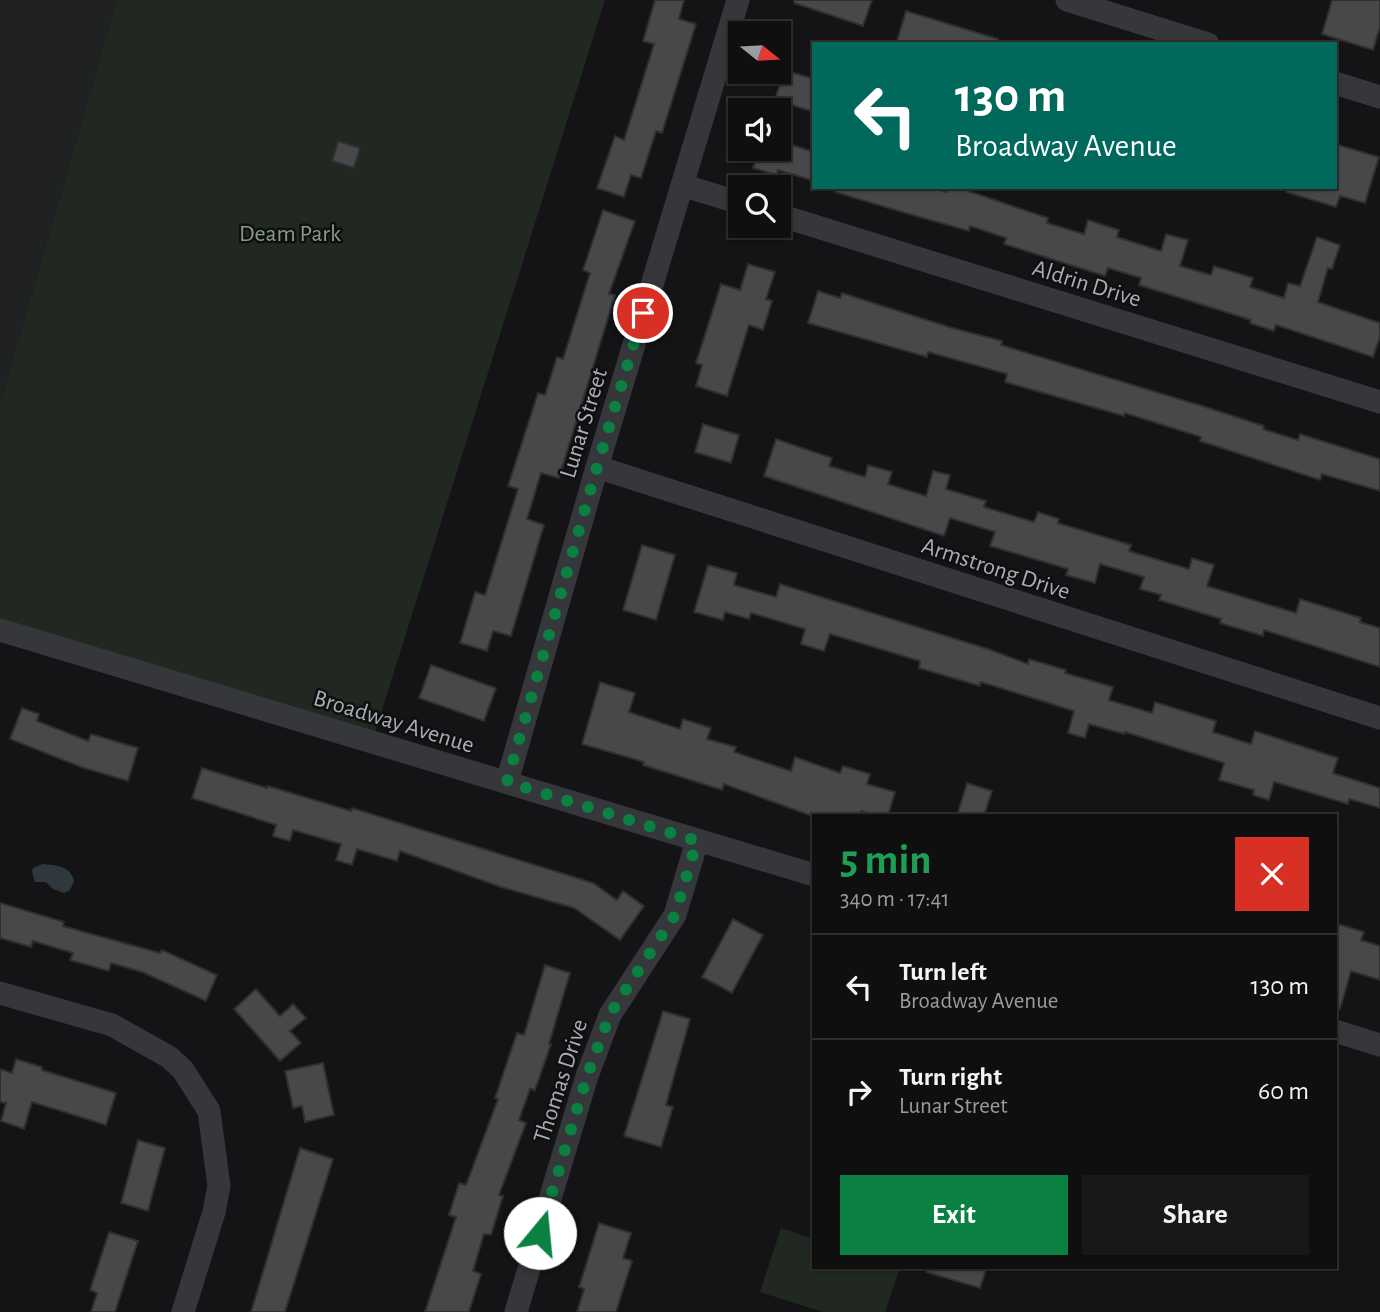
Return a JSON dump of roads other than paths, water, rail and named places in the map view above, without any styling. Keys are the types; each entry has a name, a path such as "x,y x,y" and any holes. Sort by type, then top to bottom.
{"street":[{"name":"Lunar Street","path":"507,782 597,467 738,0"},
{"path":"1067,0 1202,42"},
{"path":"1337,84 1380,97"},
{"path":"682,185 728,199"},
{"name":"Aldrin Drive","path":"791,219 1380,402"},
{"name":"Armstrong Drive","path":"597,467 1380,718"},
{"name":"Broadway Avenue","path":"0,630 812,874"},
{"name":"Thomas Drive","path":"516,1312 587,1076 610,1014 675,915 697,841"},
{"path":"0,993 112,1025 169,1056 183,1070 209,1111 219,1186 214,1212 183,1312"},
{"path":"1337,1032 1380,1045"}],"park label":[{"name":"Deam Park","path":"290,233"}]}
